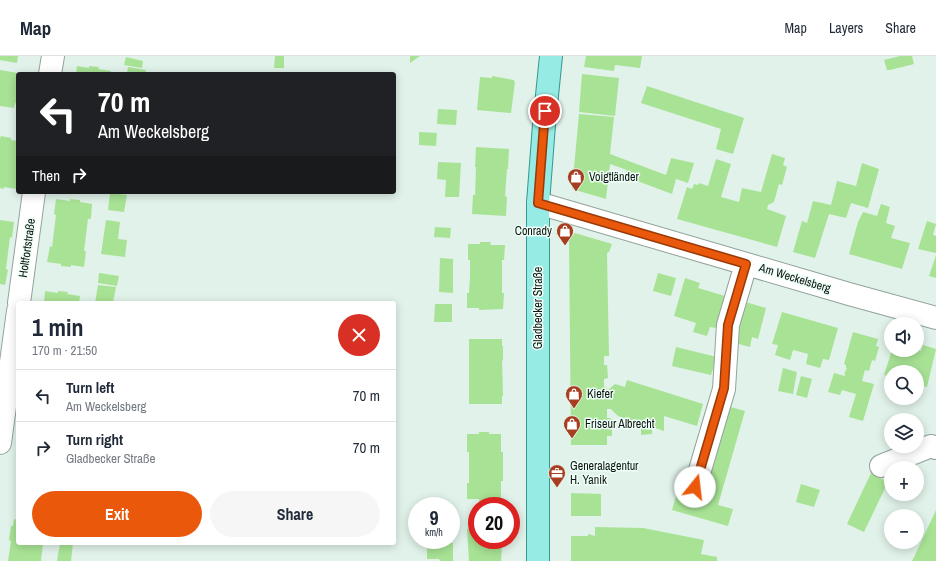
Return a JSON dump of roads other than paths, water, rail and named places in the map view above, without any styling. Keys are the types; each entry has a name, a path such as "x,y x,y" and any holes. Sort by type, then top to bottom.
{"main road":[{"name":"Gladbecker Straße","path":"538,561 538,203 551,56"}],"street":[{"path":"50,72 53,56"},
{"name":"Holtfortstraße","path":"19,301 34,194"},
{"name":"Am Weckelsberg","path":"538,203 936,318"},
{"path":"695,487 724,388 728,325 746,264"},
{"path":"0,443 16,326"},
{"path":"881,466 930,446 936,448"}],"place":[{"name":"Voigtländer","path":"576,192"},
{"name":"Conrady","path":"565,246"},
{"name":"Kiefer","path":"574,409"},
{"name":"Friseur Albrecht","path":"572,439"},
{"name":"Generalagentur H. Yanik","path":"557,488"}]}
